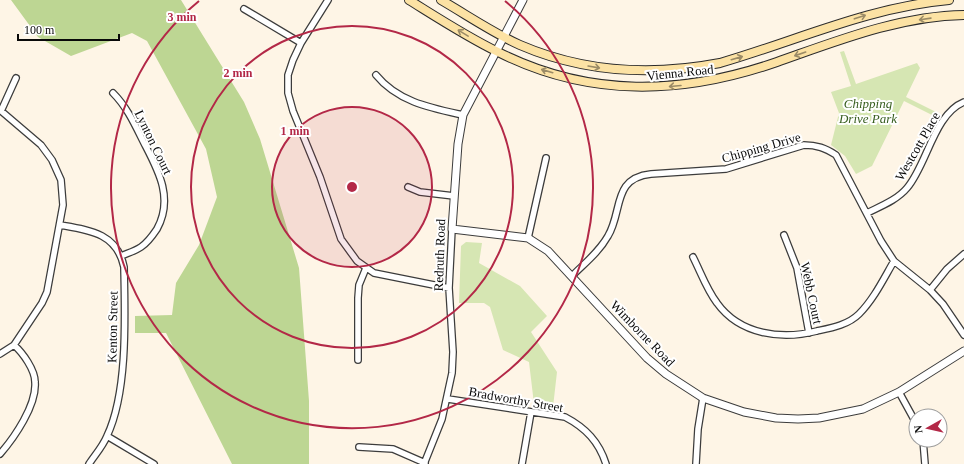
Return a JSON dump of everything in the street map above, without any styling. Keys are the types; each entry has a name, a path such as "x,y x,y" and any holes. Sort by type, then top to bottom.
{"main road":[{"name":"Vienna Road","path":"409,0 497,52 542,70 594,83 624,87 673,86 728,78 843,39 908,22 964,15"},
{"name":"Vienna Road","path":"441,0 505,37 534,50 576,63 623,70 668,71 720,63 879,12 916,4 949,0"}],"street":[{"path":"328,0 300,43 288,75 288,93 293,111 320,178 341,239 357,261 374,274 449,288"},
{"name":"Redruth Road","path":"424,463 434,442 448,399 454,352 449,288 458,144 463,115 523,0"},
{"path":"244,9 300,43"},
{"path":"376,75 385,86 400,96 416,103 463,115"},
{"path":"0,354 14,345 42,303 47,292 64,205 61,180 52,160 41,145 1,111 16,78"},
{"name":"Lynton Court","path":"113,93 123,103 159,173 164,188 165,205 161,221 154,235 142,246 121,256"},
{"name":"Westcott Place","path":"868,213 894,199 906,189 944,118 954,107 964,102"},
{"name":"Chipping Drive","path":"573,275 602,246 609,235 622,190 631,180 642,175 726,169 804,145 814,145 825,148 836,155 868,213 881,241 894,261 930,290 943,304 964,335"},
{"path":"528,238 546,158"},
{"path":"408,187 420,192 454,196"},
{"path":"60,225 90,230 104,237 116,248 121,256"},
{"name":"Wimborne Road","path":"452,229 528,238 548,251 573,275 648,358 666,374 703,398 744,412 776,418 798,419 819,418 863,409 899,392 964,351"},
{"name":"Webb Court","path":"784,235 797,268 810,333"},
{"path":"930,290 947,269 964,254"},
{"name":"Kenton Street","path":"89,464 107,436 120,394 123,367 124,284 121,256"},
{"path":"694,257 710,294 718,305 745,326 761,333 776,336 810,333 846,323 858,315 869,303 894,261"},
{"path":"358,360 359,286 366,268"},
{"path":"0,454 16,434 35,394 33,372 14,345"},
{"path":"899,392 908,408"},
{"path":"696,464 698,429 703,398"},
{"name":"Bradworthy Street","path":"448,399 565,418 578,424 590,434 597,443 606,464"},
{"path":"522,464 531,412"},
{"path":"107,436 154,464"},
{"path":"359,447 393,449 424,463"},
{"path":"924,448 925,464"}],"green space":[{"path":"11,0 181,0 244,102 260,139 299,268 309,401 309,464 232,464 166,333 135,333 135,316 172,315 176,283 199,245 217,197 206,149 147,41 132,33 71,56 38,37"},
{"name":"Chipping Drive Park","path":"844,51 856,84 917,63 920,68 906,97 938,113 936,117 904,101 872,166 856,174 845,156 831,145 839,113 831,92 851,86 840,52"},
{"path":"466,242 482,243 479,263 520,286 547,316 531,332 557,372 553,407 534,404 529,362 503,350 490,307 484,303 459,303 461,246"}]}
